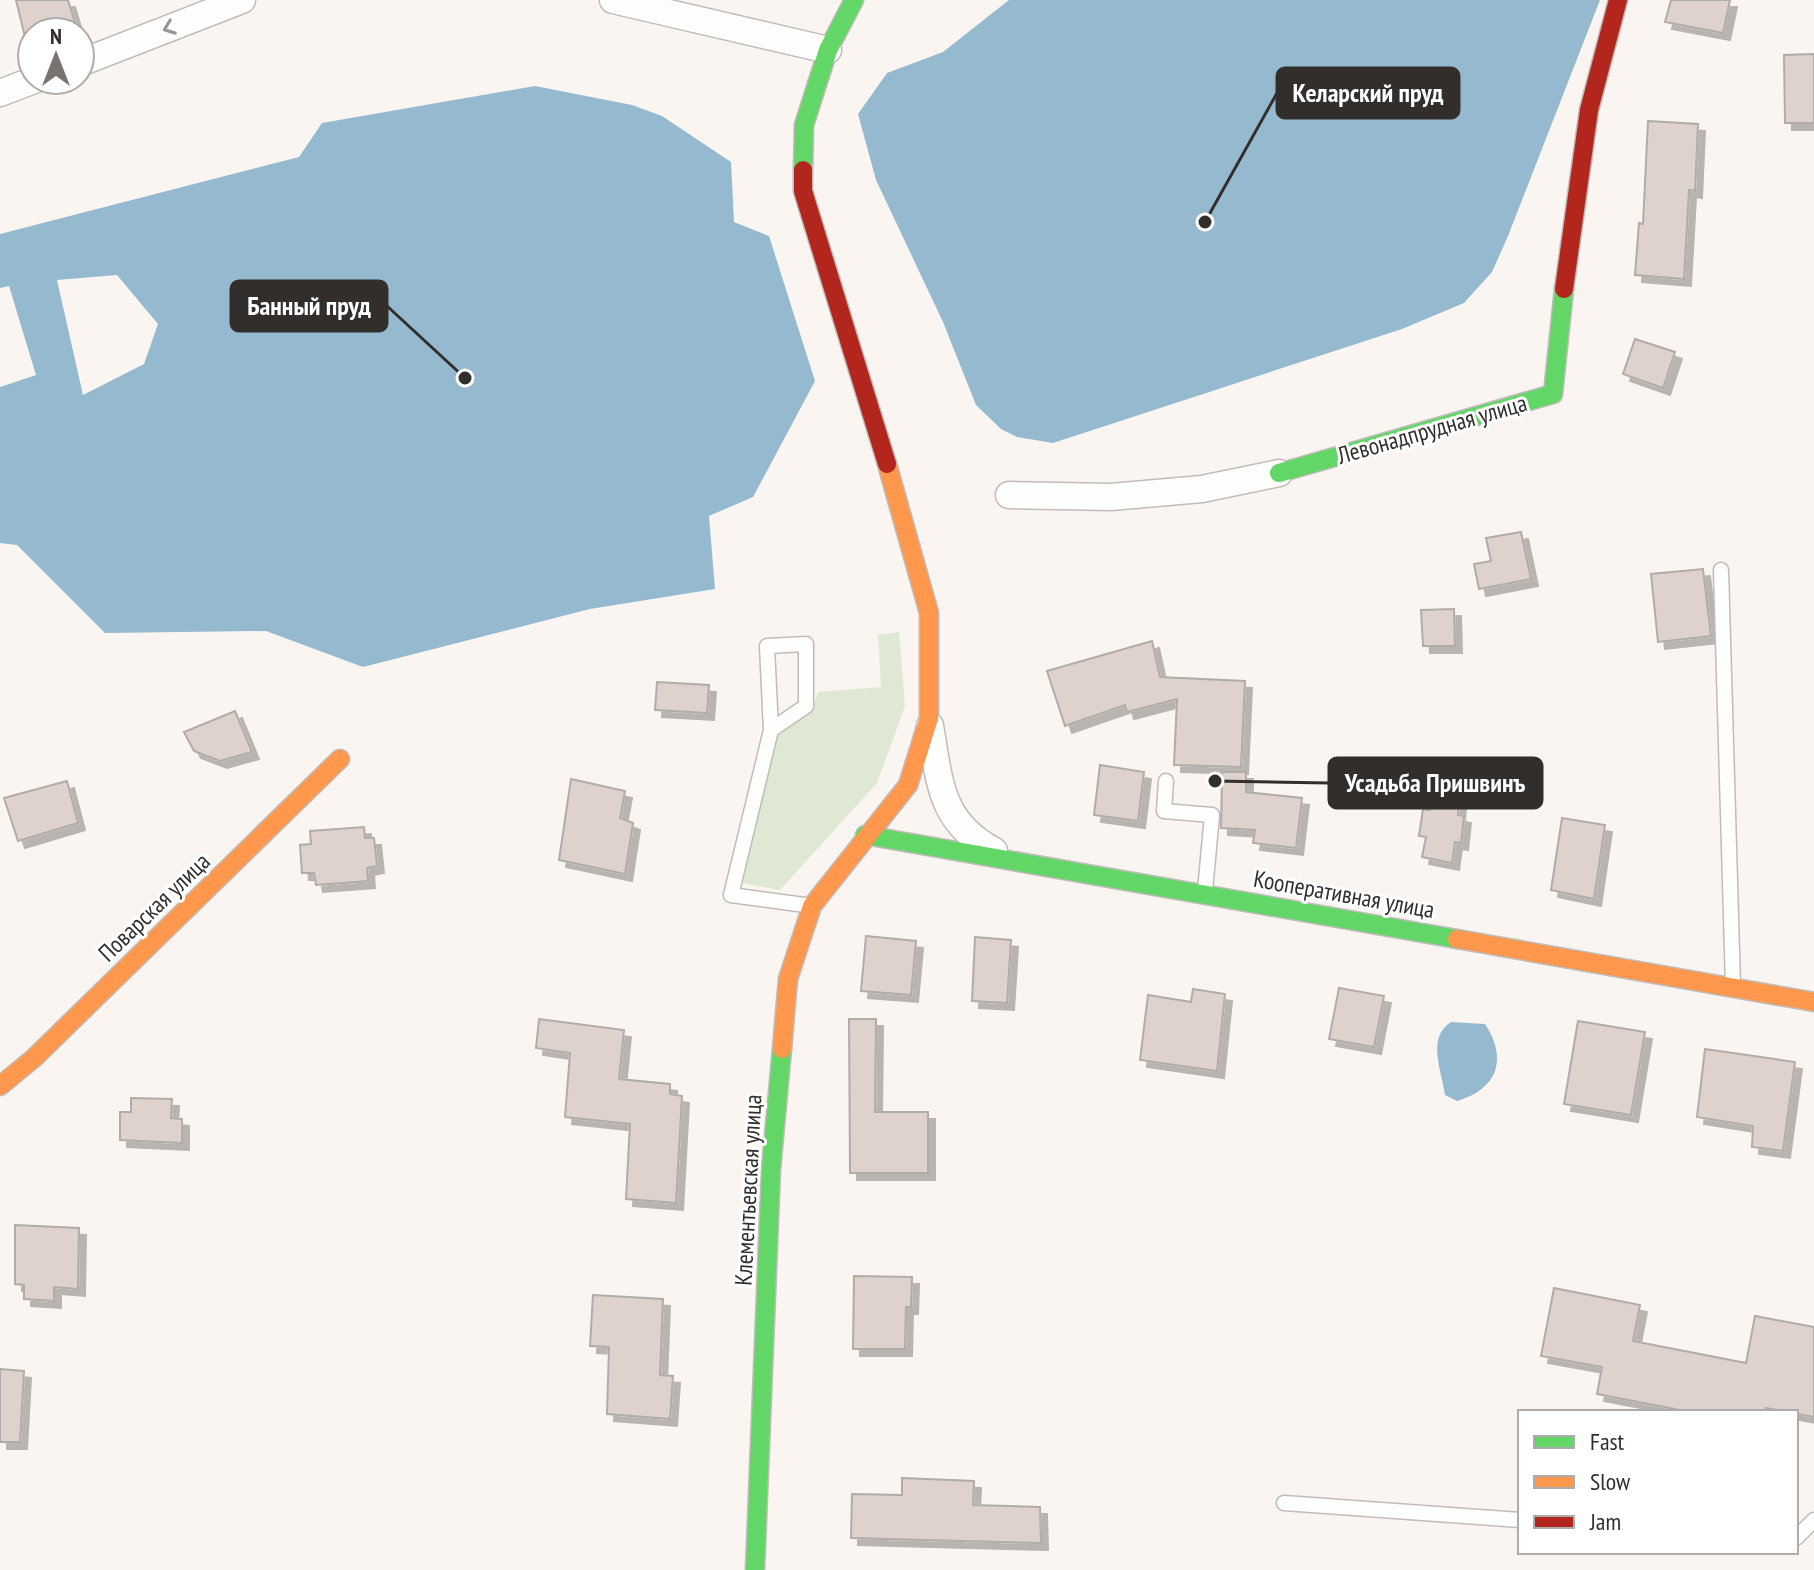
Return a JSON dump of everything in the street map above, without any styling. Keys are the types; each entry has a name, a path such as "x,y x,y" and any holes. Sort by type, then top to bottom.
{"street":[{"path":"96,57 242,0"},
{"path":"613,0 828,50"},
{"name":"Клементьевская улица","path":"755,1570 771,1169 788,979 812,906 865,835 908,785 929,718 929,613 803,191 804,125 828,50 854,0"},
{"name":"Левонадпрудная улица","path":"1009,495 1111,497 1202,489 1279,473 1553,394 1567,260 1589,110 1618,0"},
{"path":"929,718 943,795 962,831 1015,863"},
{"name":"Поварская улица","path":"0,1086 34,1058 340,759"},
{"name":"Кооперативная улица","path":"865,835 1814,1002"}],"lane":[{"path":"1721,570 1733,987"},
{"path":"771,730 806,706 806,644 767,646 771,730 731,895 812,906"},
{"path":"1166,781 1164,811 1212,815 1204,894"},
{"path":"1284,1503 1518,1520"},
{"path":"1798,1536 1814,1520"}],"green space":[{"path":"899,632 905,706 877,783 780,890 741,883 777,736 814,706 818,692 881,687 878,635"}],"water":[{"path":"1009,0 1600,0 1492,272 1464,303 1402,329 1053,443 1017,437 1001,429 976,405 943,322 876,180 858,114 887,73 943,52"},
{"path":"535,86 632,105 662,116 731,162 734,222 769,236 815,381 753,497 709,516 715,589 590,609 363,667 266,631 105,633 17,545 0,543 0,387 36,375 9,286 0,288 0,234 299,157 322,123","holes":["117,275 158,324 144,364 83,395 57,280"]},
{"path":"1451,1022 1485,1024 1496,1049 1497,1061 1490,1081 1482,1089 1457,1101 1445,1095 1437,1046 1443,1029"}],"building":[{"path":"16,0 68,0 73,16 20,16"},
{"path":"1671,0 1730,0 1723,33 1665,22"},
{"path":"1814,54 1814,123 1785,123 1784,55"},
{"path":"1648,121 1698,124 1695,191 1689,190 1684,279 1635,275 1639,223 1643,224"},
{"path":"1635,339 1675,352 1663,388 1623,374"},
{"path":"1521,532 1531,579 1479,589 1474,564 1491,561 1486,538"},
{"path":"1703,569 1711,636 1658,642 1651,574"},
{"path":"1454,609 1455,646 1423,646 1421,610"},
{"path":"1152,641 1160,677 1245,681 1241,767 1174,765 1177,699 1127,712 1125,705 1065,726 1047,671"},
{"path":"657,682 709,685 707,713 655,710"},
{"path":"235,711 252,752 220,761 194,751 184,732"},
{"path":"1100,765 1144,772 1138,821 1094,815"},
{"path":"1222,772 1246,772 1246,792 1302,798 1296,848 1253,843 1255,830 1221,828"},
{"path":"571,779 625,791 620,818 633,823 625,874 559,860"},
{"path":"67,781 78,823 18,841 4,798"},
{"path":"1431,795 1459,799 1458,815 1464,816 1461,843 1455,842 1452,863 1422,857 1426,837 1419,836 1423,809 1430,810"},
{"path":"1562,818 1605,825 1594,899 1551,890"},
{"path":"364,827 365,838 374,838 377,866 367,868 368,881 316,885 314,873 302,873 300,845 311,844 310,831"},
{"path":"866,936 916,941 911,995 861,991"},
{"path":"975,937 1011,940 1007,1003 972,1001"},
{"path":"1339,988 1384,996 1374,1047 1329,1039"},
{"path":"1193,989 1225,994 1217,1071 1140,1060 1148,995 1191,1002"},
{"path":"539,1019 624,1030 619,1079 670,1084 670,1094 682,1096 676,1203 626,1199 630,1124 565,1117 570,1053 536,1048"},
{"path":"849,1019 876,1019 875,1112 928,1112 928,1173 850,1173"},
{"path":"1578,1021 1645,1032 1631,1115 1564,1104"},
{"path":"1705,1049 1795,1062 1783,1151 1752,1147 1753,1126 1697,1117"},
{"path":"131,1098 172,1099 171,1118 182,1119 182,1143 120,1140 120,1112 131,1112"},
{"path":"15,1225 79,1228 78,1289 54,1287 54,1301 24,1299 24,1285 15,1284"},
{"path":"854,1276 912,1277 911,1307 906,1307 905,1349 853,1349"},
{"path":"1554,1288 1640,1305 1633,1341 1746,1363 1755,1316 1814,1327 1814,1417 1798,1414 1798,1410 1766,1408 1680,1410 1597,1394 1602,1367 1541,1356"},
{"path":"593,1295 663,1299 660,1375 673,1376 670,1419 607,1414 609,1347 590,1346"},
{"path":"0,1369 24,1371 20,1442 0,1442"},
{"path":"902,1478 974,1481 973,1505 1040,1507 1041,1543 851,1538 852,1494 902,1495"}],"traffic: fast":[{"path":"803,170 804,125 828,50 854,0"},
{"path":"1279,473 1553,394 1564,289"},
{"path":"865,835 1457,939"},
{"path":"755,1570 771,1169 782,1049"}],"traffic: slow":[{"path":"782,1049 788,979 812,906 908,785 929,718 929,613 887,464"},
{"path":"0,1086 34,1058 340,759"},
{"path":"1457,939 1814,1002"}],"traffic: jam":[{"path":"1564,289 1589,110 1618,0"},
{"path":"803,170 803,191 887,464"}],"place":[{"name":"Келарский пруд","path":"1205,222"},
{"name":"Банный пруд","path":"465,378"},
{"name":"Усадьба Пришвинъ","path":"1215,781"}]}
